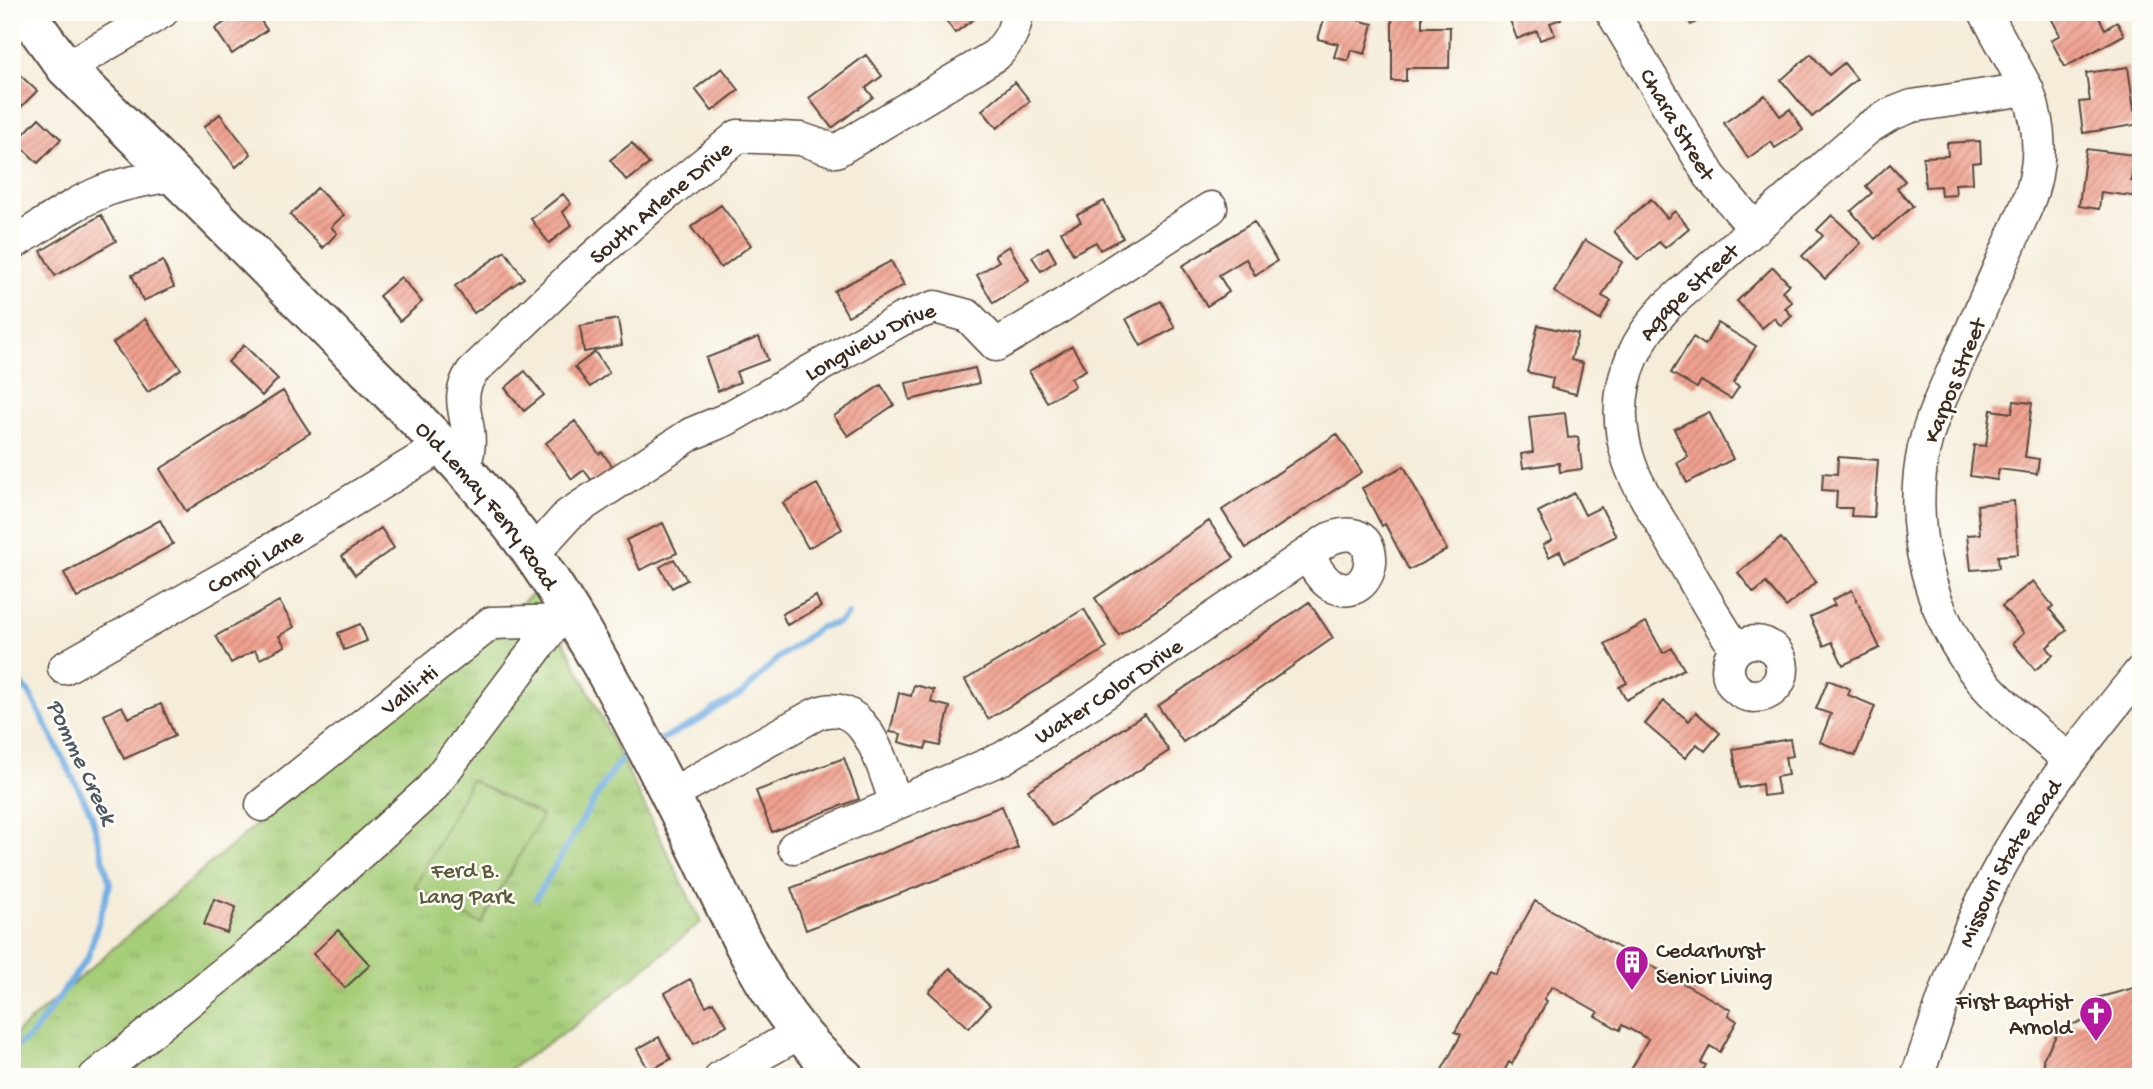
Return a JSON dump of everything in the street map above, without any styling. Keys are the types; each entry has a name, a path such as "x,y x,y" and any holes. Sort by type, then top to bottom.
{"main road":[{"name":"Old Lemay Ferry Road","path":"25,12 66,68 453,456 533,554 566,621 599,661 765,984 799,1033 845,1077"}],"street":[{"path":"66,68 162,12"},
{"name":"South Arlene Drive","path":"453,456 468,450 462,397 464,384 472,372 572,276 738,136 801,139 836,151 996,55 1012,35 1017,12"},
{"name":"Chara Street","path":"1612,12 1710,176 1755,229"},
{"name":"Karpos Street","path":"1985,12 2027,89 2038,129 2038,175 1932,421 1919,490 1920,533 1934,595 1966,659 1984,683 2070,760"},
{"name":"Agape Street","path":"1736,649 1711,610 1632,469 1622,433 1621,407 1627,369 1636,346 1667,306 1857,136 1889,115 1925,103 2027,89"},
{"path":"12,244 104,191 137,181 174,175"},
{"name":"Longview Drive","path":"533,554 568,515 691,434 725,420 902,319 935,307 968,316 996,345 1052,312 1210,208"},
{"name":"Compi Lane","path":"64,668 233,573 453,456"},
{"name":"Water Color Drive","path":"794,847 1003,758 1093,701 1307,555"},
{"path":"95,1077 261,943 431,789 566,621"},
{"name":"Valli-Hi","path":"262,805 491,623 566,621"},
{"name":"Missouri State Road","path":"1917,1077 1980,905 2022,830 2070,760 2141,671"},
{"path":"670,795 816,714 826,710 838,710 858,719 867,733 897,803"},
{"path":"721,1077 799,1033"}],"green space":[{"name":"Ferd B. Lang Park","path":"537,590 701,922 574,1026 498,1077 12,1077 12,1037 207,866"},
{"path":"471,780 542,816 481,924 415,887"}],"building":[{"path":"240,12 255,12 267,30 232,54 215,29"},
{"path":"940,12 983,12 955,33"},
{"path":"1272,12 1292,12 1288,20"},
{"path":"1317,12 1351,12 1349,18 1373,24 1365,54 1351,50 1348,61 1334,57 1338,44 1318,39 1324,19 1316,17"},
{"path":"1507,12 1559,12 1561,19 1550,23 1555,35 1540,40 1537,31 1517,39"},
{"path":"1684,12 1714,12 1691,25"},
{"path":"2048,12 2096,12 2105,29 2117,22 2124,35 2065,67 2051,40 2060,35"},
{"path":"1392,15 1422,15 1422,27 1450,27 1449,68 1406,68 1406,81 1392,81"},
{"path":"1811,54 1829,75 1844,63 1857,79 1812,117 1781,80"},
{"path":"866,55 882,76 866,88 873,97 832,128 809,98"},
{"path":"2128,67 2134,110 2141,109 2141,124 2083,133 2079,102 2090,101 2086,73"},
{"path":"722,68 739,90 712,111 695,89"},
{"path":"20,75 37,91 16,112 12,108 12,83"},
{"path":"1015,82 1030,101 997,128 982,110"},
{"path":"1765,95 1780,116 1790,109 1803,130 1775,148 1771,142 1748,158 1724,123"},
{"path":"220,114 251,154 236,167 204,127"},
{"path":"39,118 61,139 38,163 16,142"},
{"path":"1980,141 1981,162 1972,163 1973,183 1955,184 1956,195 1941,196 1940,186 1925,187 1923,157 1948,156 1947,143"},
{"path":"632,143 649,164 627,181 610,160"},
{"path":"2086,149 2134,155 2131,181 2141,182 2139,197 2101,192 2099,209 2079,206"},
{"path":"1890,164 1905,181 1897,188 1913,206 1875,239 1851,211 1872,193 1866,186"},
{"path":"317,188 344,215 331,227 337,233 323,248 290,215"},
{"path":"563,194 571,204 562,212 572,225 549,243 531,219"},
{"path":"1651,199 1667,218 1675,211 1689,228 1665,248 1659,242 1638,260 1614,231"},
{"path":"1104,201 1123,238 1100,250 1096,242 1073,254 1061,231 1081,222 1077,215"},
{"path":"721,205 751,245 721,268 691,227"},
{"path":"101,215 116,241 55,276 41,251"},
{"path":"1832,215 1861,243 1825,279 1802,256 1823,236 1817,230"},
{"path":"1254,222 1277,261 1255,275 1246,259 1219,275 1229,292 1207,306 1182,266"},
{"path":"1585,240 1622,262 1602,296 1611,301 1600,320 1554,292"},
{"path":"1009,246 1029,281 993,303 977,275 999,261 995,255"},
{"path":"1048,247 1056,261 1041,271 1032,257"},
{"path":"505,251 524,278 474,313 455,286"},
{"path":"163,261 174,287 143,301 132,275"},
{"path":"891,261 904,285 848,316 834,291"},
{"path":"1773,267 1789,284 1782,291 1792,302 1785,308 1792,316 1781,326 1774,318 1762,328 1737,301"},
{"path":"401,277 422,302 400,321 379,296"},
{"path":"1161,301 1175,328 1141,346 1126,319"},
{"path":"145,319 181,369 148,392 113,343"},
{"path":"618,319 622,345 584,352 580,326"},
{"path":"1718,323 1756,346 1733,383 1739,387 1731,399 1701,381 1697,388 1671,373 1693,337 1705,345"},
{"path":"1538,325 1578,334 1571,360 1583,363 1576,394 1551,388 1553,378 1527,372"},
{"path":"759,337 768,360 736,372 740,382 718,391 706,358"},
{"path":"244,345 278,379 262,396 228,362"},
{"path":"1072,346 1086,370 1071,378 1075,386 1047,402 1029,371"},
{"path":"595,352 609,373 590,387 575,367"},
{"path":"975,368 979,383 910,400 906,383"},
{"path":"525,371 544,395 524,411 505,388"},
{"path":"881,385 894,405 848,436 834,416"},
{"path":"283,391 310,433 186,511 160,469"},
{"path":"2014,401 2032,403 2025,457 2039,459 2037,474 1999,469 1997,480 1970,476 1974,445 1986,446 1991,410 2012,413"},
{"path":"1709,412 1733,459 1687,483 1677,463 1688,457 1674,429"},
{"path":"1565,413 1568,438 1578,437 1582,469 1560,472 1559,463 1523,468 1521,454 1533,452 1529,417"},
{"path":"575,421 599,454 602,452 615,470 595,485 584,470 572,479 546,443"},
{"path":"1337,434 1362,472 1246,548 1222,510"},
{"path":"1838,457 1878,460 1874,517 1851,516 1852,508 1836,508 1837,491 1822,490 1823,473 1837,474"},
{"path":"1404,466 1447,550 1409,570 1362,488"},
{"path":"817,484 842,529 808,548 783,503"},
{"path":"1574,493 1585,515 1601,507 1616,536 1565,562 1560,551 1549,557 1543,545 1552,540 1538,512"},
{"path":"2014,501 2018,554 1998,556 1999,568 1971,570 1967,535 1980,534 1977,505"},
{"path":"160,520 173,544 77,598 64,573"},
{"path":"1209,521 1234,558 1119,635 1095,598"},
{"path":"663,523 677,553 640,570 626,540"},
{"path":"381,528 394,548 355,575 342,556"},
{"path":"1781,538 1816,582 1786,607 1766,583 1754,593 1738,573"},
{"path":"674,559 687,580 672,588 660,567"},
{"path":"2033,581 2053,606 2049,609 2067,630 2047,647 2053,655 2035,670 2013,643 2024,633 2002,606"},
{"path":"1852,590 1880,648 1843,665 1832,642 1824,646 1810,617 1835,605 1832,600"},
{"path":"816,596 821,607 787,625 782,614"},
{"path":"279,601 294,627 279,636 285,646 260,659 255,650 231,663 216,636"},
{"path":"1309,602 1333,638 1183,742 1158,706"},
{"path":"1084,609 1107,648 988,719 965,680"},
{"path":"1646,622 1663,653 1672,648 1684,669 1626,700 1619,687 1627,683 1605,644"},
{"path":"360,624 367,641 344,650 338,633"},
{"path":"1828,680 1850,689 1848,695 1875,706 1855,756 1820,742 1831,714 1816,709"},
{"path":"914,685 934,690 931,702 950,707 940,746 927,743 925,749 899,742 901,734 890,732 899,693 911,696"},
{"path":"1664,701 1689,721 1696,712 1720,733 1705,751 1697,744 1685,758 1645,724"},
{"path":"161,704 175,736 124,759 104,715 122,706 128,718"},
{"path":"1145,714 1169,751 1052,826 1028,790"},
{"path":"1790,739 1793,756 1785,757 1788,775 1776,777 1779,794 1763,796 1762,784 1739,788 1733,749"},
{"path":"844,758 859,799 772,832 756,791"},
{"path":"1002,806 1018,848 806,930 791,888"},
{"path":"214,899 236,907 227,933 204,925"},
{"name":"Cedarhurst Senior Living","path":"1535,901 1731,1010 1728,1015 1737,1021 1720,1052 1710,1046 1701,1063 1706,1065 1699,1077 1627,1077 1648,1039 1622,1025 1620,1030 1595,1016 1598,1012 1552,986 1544,999 1547,1001 1512,1064 1509,1062 1501,1077 1438,1077 1461,1035 1455,1032 1489,970 1495,973"},
{"path":"338,930 370,965 345,988 313,954"},
{"path":"950,968 990,1005 969,1028 929,992"},
{"path":"690,979 706,1006 713,1002 727,1025 694,1044 665,993"},
{"name":"First Baptist Arnold","path":"2137,987 2141,990 2141,1077 2047,1077 2043,1059 2061,1027 2103,1016 2097,998"},
{"path":"659,1037 671,1059 649,1071 637,1049"}],"waterway":[{"path":"658,741 700,720 743,693 778,658 820,627 838,623 848,614"},
{"name":"Pomme Creek","path":"12,672 30,694 91,813 110,884 88,957 32,1035 12,1050"},
{"path":"536,898 605,782 626,753"}],"place":[{"name":"Cedarhurst Senior Living","path":"1632,992"},
{"name":"First Baptist Arnold","path":"2096,1043"}]}
